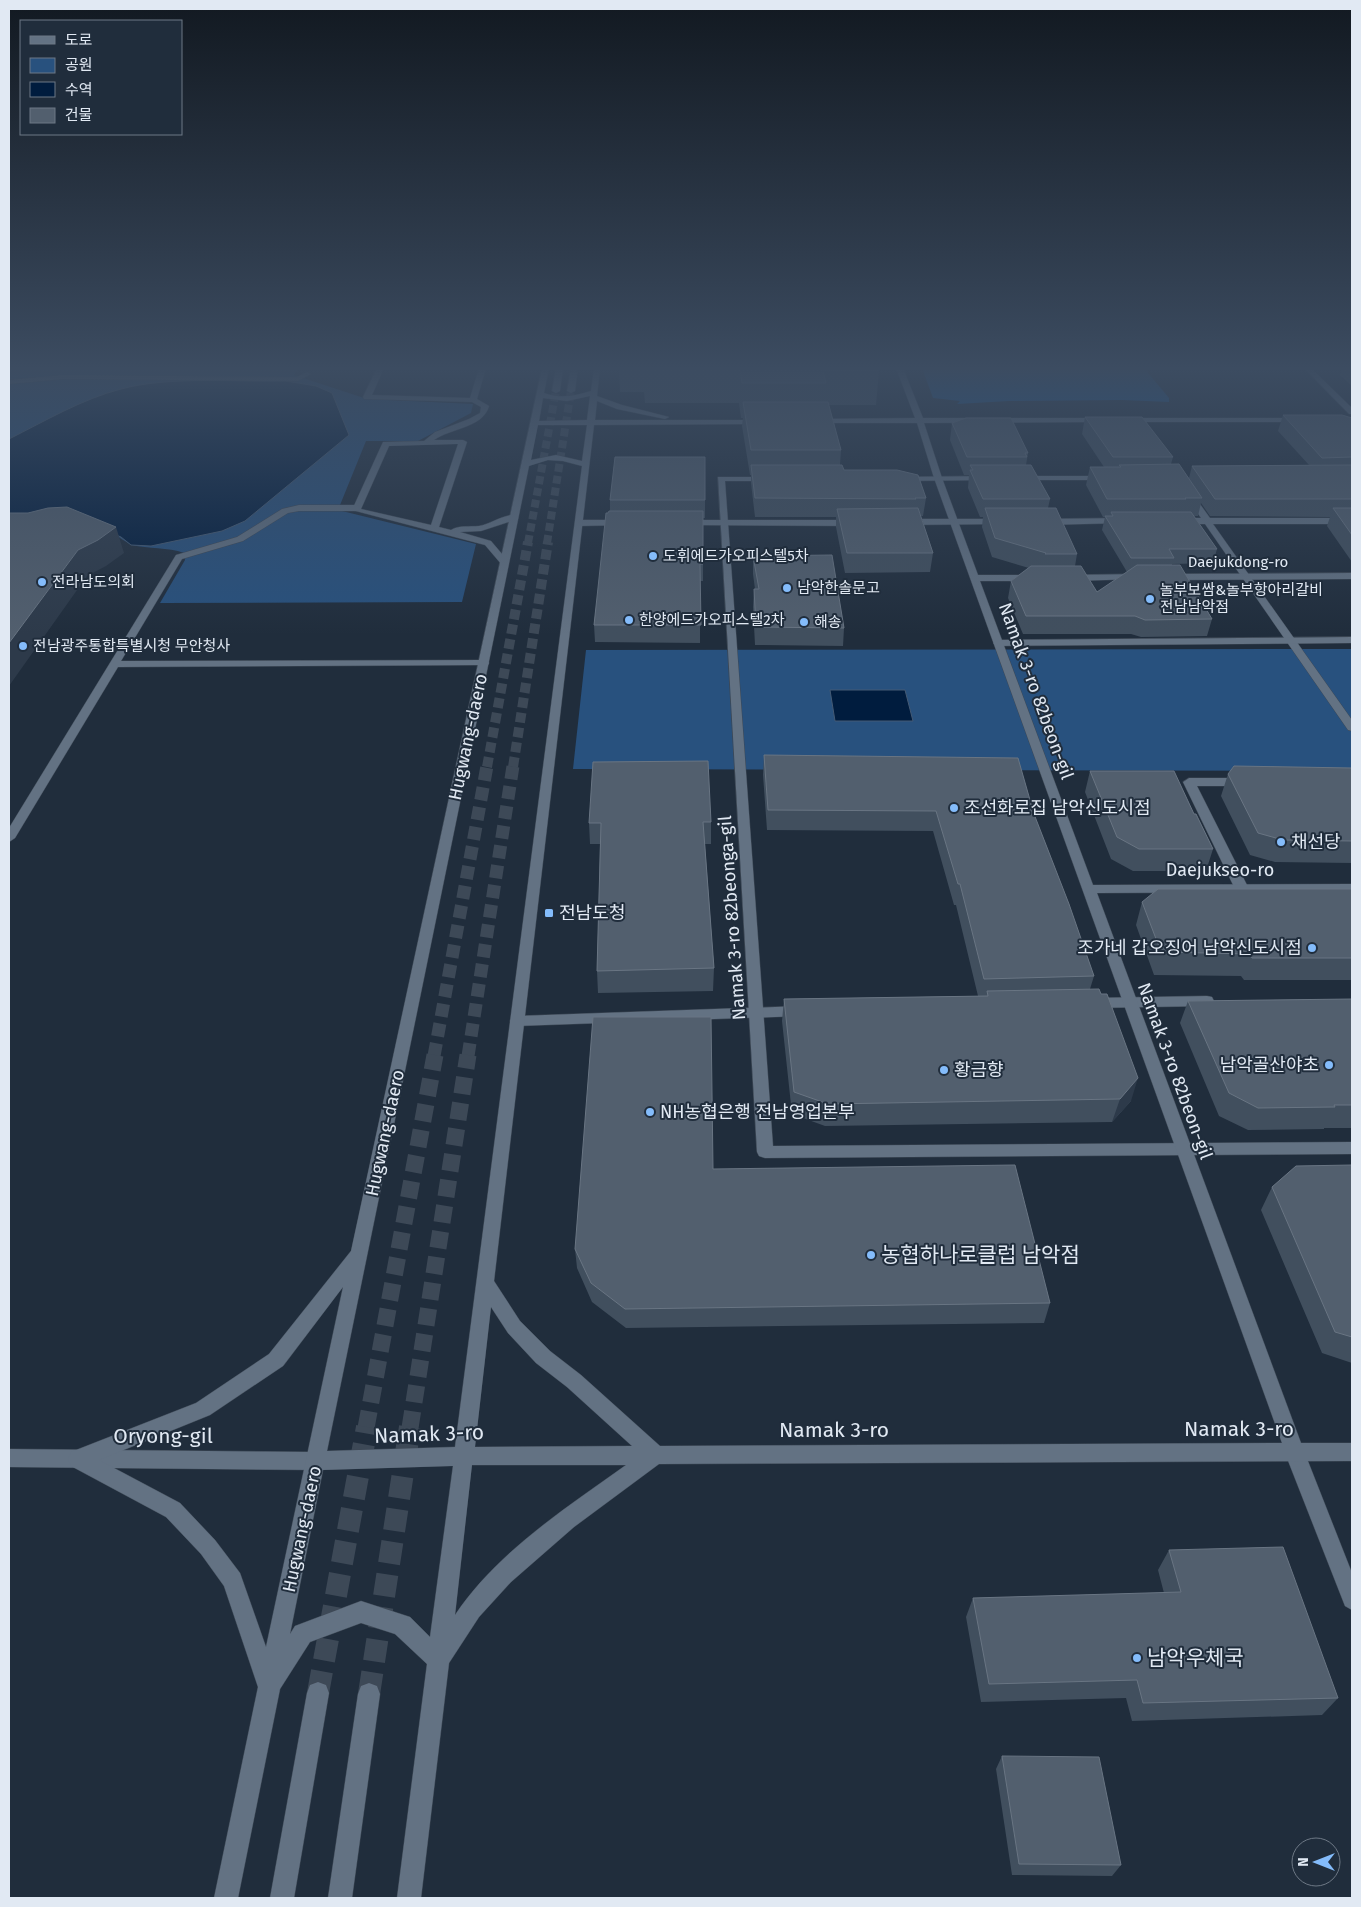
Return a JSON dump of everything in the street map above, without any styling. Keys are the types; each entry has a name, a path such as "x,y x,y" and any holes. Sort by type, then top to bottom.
{"street":[{"path":"357,508 380,457"},
{"path":"434,528 458,457"},
{"name":"Hugwang-daero","path":"226,1898 527,457"},
{"path":"525,465 536,459 553,457 570,458 586,465"},
{"path":"409,1898 587,457"},
{"name":"Namak 3-ro 82beon-gil","path":"931,457 1295,1452 1352,1599"},
{"path":"889,478 998,478"},
{"path":"1008,478 1118,478"},
{"name":"Namak 3-ro 82beonga-gil","path":"780,479 721,479 765,1152 1184,1150"},
{"path":"1182,485 1352,728"},
{"path":"9,838 179,557 240,539 285,511 299,508 357,508 356,510 488,543 505,562"},
{"path":"445,531 481,528 514,517"},
{"path":"1168,521 1352,521"},
{"path":"897,522 1013,522"},
{"path":"1032,522 1130,522"},
{"path":"579,523 637,523"},
{"path":"676,523 868,523"},
{"name":"Daejukdong-ro","path":"1062,578 1352,576"},
{"path":"975,578 1043,578"},
{"path":"998,643 1352,640"},
{"path":"114,664 484,663"},
{"path":"1242,888 1189,782 1256,782"},
{"name":"Daejukseo-ro","path":"1089,889 1352,888"},
{"path":"1081,1003 1217,1001"},
{"path":"517,1021 815,1010"},
{"path":"1184,1150 1352,1148"},
{"path":"78,1459 203,1409 276,1360 360,1252"},
{"path":"438,1660 482,1596 520,1558 566,1520 656,1455 574,1381 543,1357 514,1327 485,1282"},
{"name":"Namak 3-ro","path":"317,1461 464,1456 1352,1452"},
{"name":"Oryong-gil","path":"9,1458 317,1461"},
{"path":"78,1459 173,1510 208,1547 234,1580 269,1688"},
{"path":"269,1688 303,1634 361,1612 402,1625 438,1660"},
{"path":"282,1898 318,1693"},
{"path":"340,1898 370,1694"}],"green space":[{"path":"9,457 360,457 338,510 476,544 462,602 160,603 185,560 184,553 132,545 111,533 9,535"},
{"path":"1352,649 1352,771 573,769 586,650"}],"water":[{"path":"9,457 322,457 245,521 222,531 151,546 131,545 121,537 111,533 9,535"},
{"path":"830,690 905,690 913,721 835,721"}],"building":[{"path":"615,457 705,457 705,500 610,500"},
{"path":"1321,457 1352,457 1352,457"},
{"path":"1179,464 1202,498 1107,499 1090,467 1121,467 1119,465"},
{"path":"751,465 842,465 844,470 897,470 918,475 926,498 755,498"},
{"path":"970,465 1031,465 1050,499 983,499 970,470 973,470"},
{"path":"1352,465 1352,499 1215,499 1192,466"},
{"path":"67,507 116,527 98,540 78,550 9,643 9,513 28,513 48,508"},
{"path":"918,508 933,553 847,553 837,509"},
{"path":"985,508 1056,508 1077,554 1045,554 995,538"},
{"path":"1333,508 1352,508 1352,535"},
{"path":"609,511 703,511 703,564 700,564 701,625 594,625 606,513"},
{"path":"1111,512 1191,512 1217,549 1169,549 1174,558 1131,558 1105,516 1113,516"},
{"path":"832,555 844,628 756,627 754,589 759,589 753,556"},
{"path":"1137,565 1180,565 1212,619 1145,620 1135,616 1026,616 1011,581 1031,566 1081,566 1097,592"},
{"path":"764,755 1018,758 1034,814 1069,904 1094,976 984,979 960,884 958,884 936,811 768,810"},
{"path":"708,761 711,822 703,822 714,968 597,971 601,823 589,823 593,762"},
{"path":"1234,766 1352,768 1352,841 1283,840 1258,833 1228,774"},
{"path":"1090,771 1174,771 1213,849 1139,849 1117,837"},
{"path":"1158,889 1352,889 1352,958 1252,958 1250,954 1161,952 1142,902"},
{"path":"1099,989 1101,994 1107,994 1138,1078 1120,1099 828,1104 794,1092 784,999 988,996 987,991"},
{"path":"1352,999 1352,1105 1258,1108 1229,1093 1188,1001"},
{"path":"593,1017 711,1017 713,1169 1015,1165 1050,1303 625,1309 591,1283 575,1249"},
{"path":"1352,1165 1352,1337 1335,1332 1272,1187 1296,1166"},
{"name":"남악우체국","path":"1283,1547 1338,1698 1143,1703 1137,1680 989,1684 973,1598 1181,1592 1169,1550"},
{"path":"1002,1756 1099,1757 1121,1865 1019,1864"}],"tunnel":[{"path":"528,543 544,457"},
{"path":"547,543 561,457"},
{"path":"487,767 528,542"},
{"path":"513,767 548,542"},
{"path":"434,1056 487,766"},
{"path":"468,1056 513,766"},
{"path":"366,1428 435,1055"},
{"path":"410,1428 468,1055"},
{"path":"318,1693 367,1427"},
{"path":"369,1694 410,1427"}],"place":[{"name":"도휘에드가오피스텔5차","path":"653,556"},
{"name":"전라남도의회","path":"42,582"},
{"name":"남악한솔문고","path":"787,588"},
{"name":"놀부보쌈&놀부항아리갈비 전남남악점","path":"1150,599"},
{"name":"한양에드가오피스텔2차","path":"629,620"},
{"name":"해송","path":"804,622"},
{"name":"전남광주통합특별시청 무안청사","path":"23,646"},
{"name":"조선화로집 남악신도시점","path":"954,808"},
{"name":"채선당","path":"1281,842"},
{"name":"전남도청","path":"549,913"},
{"name":"조가네 갑오징어 남악신도시점","path":"1312,948"},
{"name":"남악골산야초","path":"1329,1065"},
{"name":"황금향","path":"944,1070"},
{"name":"NH농협은행 전남영업본부","path":"650,1112"},
{"name":"농협하나로클럽 남악점","path":"871,1255"},
{"name":"남악우체국","path":"1137,1658"}]}
